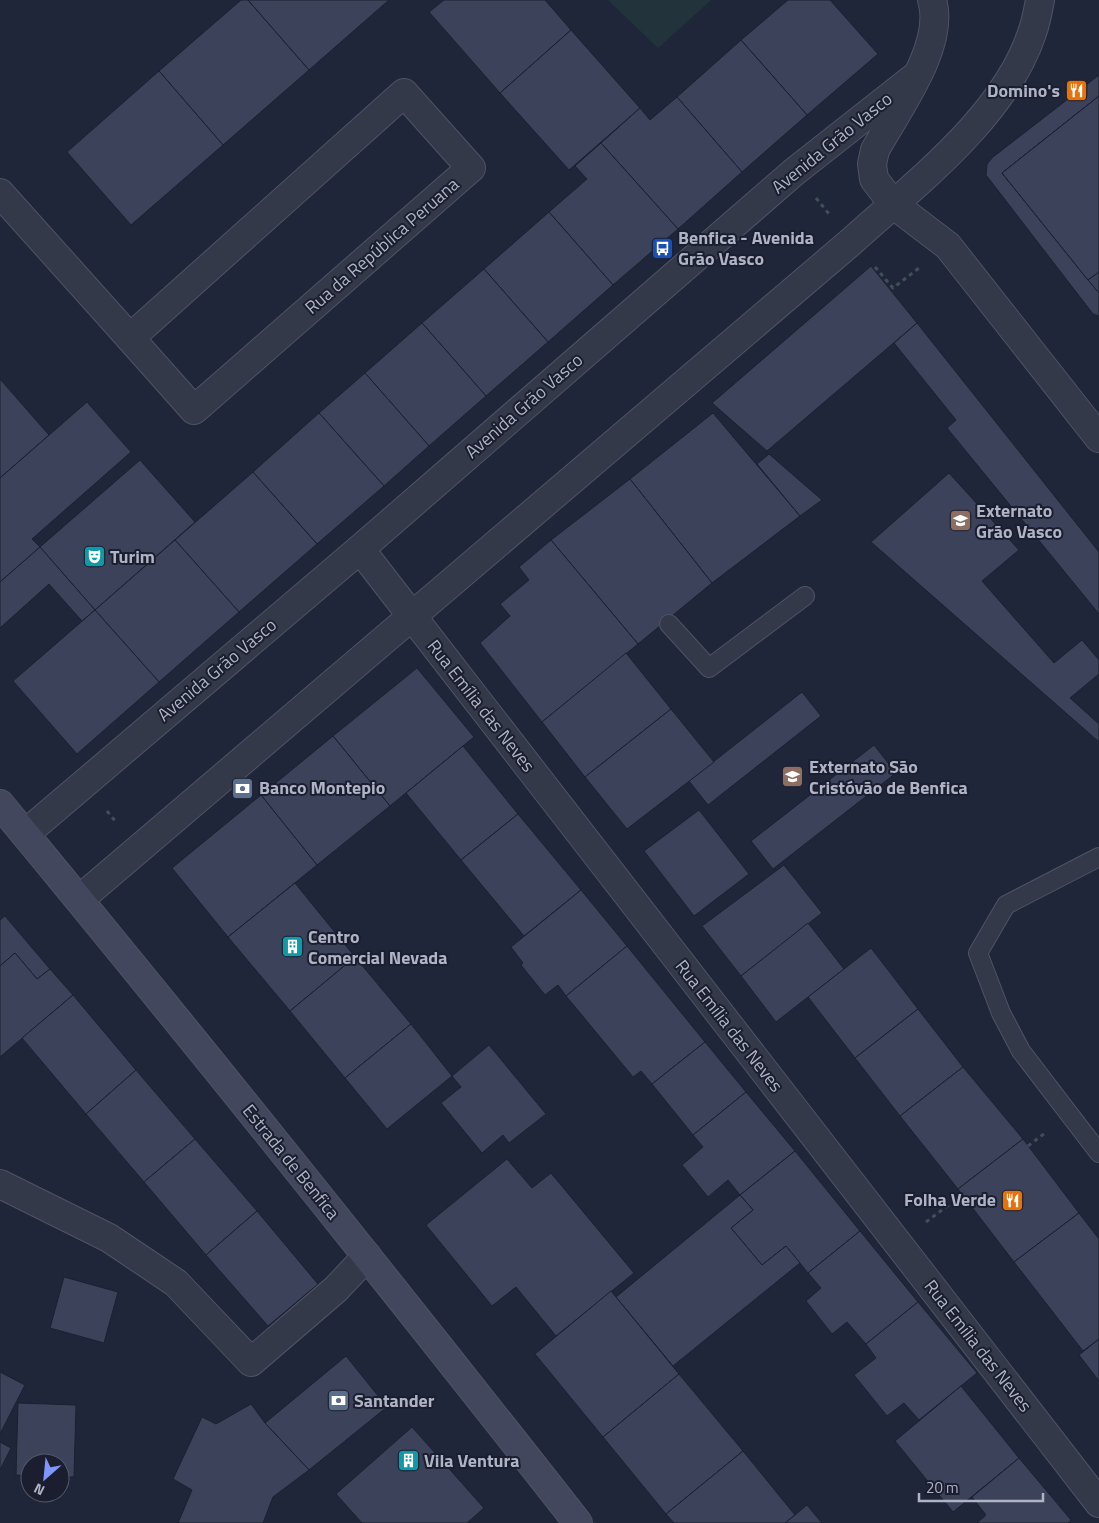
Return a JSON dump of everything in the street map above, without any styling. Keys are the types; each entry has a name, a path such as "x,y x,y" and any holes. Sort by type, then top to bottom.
{"street":[{"path":"916,76 931,46 936,21 932,0"},
{"path":"80,899 822,267 967,135 986,114 1019,63 1032,34 1040,0"},
{"name":"Avenida Grão Vasco","path":"916,76 875,150 872,164 874,179 893,204 948,246 1099,438"},
{"name":"Avenida Grão Vasco","path":"24,834 360,549 794,172 916,76"},
{"name":"Rua da República Peruana","path":"0,193 194,410 471,168 404,92 130,338"},
{"name":"Rua Emília das Neves","path":"360,549 1099,1503"},
{"name":"Estrada de Benfica","path":"0,804 80,899 367,1256 578,1523"},
{"path":"0,1184 109,1238 176,1283 251,1362 336,1289 367,1256"}],"lane":[{"path":"669,624 709,668 806,596"},
{"path":"1099,857 1006,905 978,953 1002,1013 1022,1051 1099,1153"}],"path":[{"path":"83,783 139,849"},
{"path":"898,1243 962,1195"}],"shaded area":[{"path":"608,0 711,0 658,48"}],"building":[{"path":"241,0 248,0 309,70 223,145 159,71"},
{"path":"248,0 389,0 309,70"},
{"path":"444,0 545,0 571,30 500,93 429,12"},
{"path":"788,0 830,0 878,54 807,115 741,40"},
{"path":"571,30 640,108 569,170 500,93"},
{"path":"741,40 807,115 742,172 677,97"},
{"path":"159,71 223,145 131,225 67,152"},
{"path":"1099,75 1099,96 1002,173 1099,293 1099,316 1093,314 986,175 987,164 993,157"},
{"path":"1099,96 1099,272 1088,280 1002,173"},
{"path":"1099,96 1099,272 1088,280 1002,173"},
{"path":"677,97 742,172 678,229 601,143 640,108 650,120"},
{"path":"601,143 678,229 613,285 549,212 587,179 575,166"},
{"path":"549,212 613,285 548,342 484,269"},
{"path":"871,266 917,323 767,451 712,403"},
{"path":"484,269 548,342 486,396 422,323"},
{"path":"1099,272 1099,293 1088,280"},
{"path":"422,323 486,396 429,446 365,373"},
{"path":"917,323 1099,552 1099,614 947,428 956,420 894,343"},
{"path":"365,373 429,446 384,486 319,413"},
{"path":"0,379 49,435 0,478"},
{"path":"87,402 131,452 32,539 40,547 0,582 0,478"},
{"path":"319,413 384,486 317,544 253,472"},
{"path":"713,413 800,516 712,583 630,479"},
{"path":"769,454 822,500 800,516 757,464"},
{"path":"140,460 195,522 95,610 40,547"},
{"path":"253,472 317,544 239,612 175,540"},
{"path":"949,473 1019,550 982,581 1054,663 1082,640 1099,660 1099,674 1070,698 1099,724 1099,742 871,542"},
{"path":"630,479 712,583 638,644 551,540"},
{"path":"175,540 239,612 159,682 95,610"},
{"path":"551,540 638,644 542,722 480,643 510,616 500,604 529,580 519,567"},
{"path":"40,547 95,610 82,621 49,584 0,628 0,582"},
{"path":"95,610 159,682 77,754 13,681"},
{"path":"626,653 671,709 585,777 542,722"},
{"path":"417,668 474,737 390,806 333,736"},
{"path":"802,692 821,716 708,805 689,781"},
{"path":"671,709 714,762 627,829 585,777"},
{"path":"333,736 390,806 317,865 261,795"},
{"path":"874,745 896,773 773,869 751,841"},
{"path":"463,746 518,814 461,860 406,793"},
{"path":"261,795 317,865 228,937 172,868"},
{"path":"699,810 749,874 694,916 644,851"},
{"path":"518,814 581,890 524,936 461,860"},
{"path":"784,865 822,913 741,976 702,926"},
{"name":"Centro Comercial Nevada","path":"295,883 355,957 290,1011 228,937"},
{"path":"581,890 627,946 566,996 558,985 545,995 521,965 523,963 511,947"},
{"path":"5,916 50,969 37,979 15,953 0,966 0,920"},
{"path":"808,923 844,969 776,1022 741,976"},
{"path":"627,946 705,1042 652,1084 641,1071 633,1077 566,996"},
{"path":"871,948 918,1009 855,1058 808,997"},
{"path":"15,953 37,979 50,969 73,995 0,1057 0,966"},
{"path":"355,957 411,1024 345,1078 290,1011"},
{"path":"73,995 136,1070 86,1114 22,1038"},
{"path":"918,1009 963,1067 900,1116 855,1058"},
{"path":"411,1024 452,1076 387,1129 345,1078"},
{"path":"705,1042 746,1092 693,1135 652,1084"},
{"path":"489,1045 546,1114 509,1143 503,1135 482,1153 441,1103 461,1087 452,1076"},
{"path":"963,1067 1023,1139 958,1189 900,1116"},
{"path":"136,1070 195,1139 144,1182 86,1114"},
{"path":"746,1092 795,1151 740,1195 728,1180 708,1197 682,1165 703,1147 693,1135"},
{"path":"195,1139 257,1211 206,1255 144,1182"},
{"path":"1023,1139 1079,1213 1014,1262 958,1189"},
{"path":"795,1151 860,1231 808,1273 786,1246 762,1265 731,1228 753,1210 740,1195"},
{"path":"507,1159 532,1188 551,1173 634,1273 556,1336 516,1287 492,1306 426,1225"},
{"path":"740,1195 753,1210 731,1228 762,1265 786,1246 800,1263 673,1366 616,1297"},
{"path":"257,1211 318,1284 268,1326 206,1255"},
{"path":"1079,1213 1099,1239 1099,1339 1083,1351 1014,1262"},
{"path":"860,1231 918,1302 866,1344 847,1322 832,1334 806,1301 821,1288 808,1273"},
{"path":"64,1277 118,1292 104,1343 50,1328"},
{"path":"611,1291 679,1374 603,1437 535,1354"},
{"path":"918,1302 977,1373 919,1420 904,1403 887,1416 854,1375 876,1358 866,1344"},
{"path":"1099,1339 1099,1381 1079,1355"},
{"path":"346,1356 387,1407 309,1470 265,1423"},
{"path":"0,1372 25,1385 0,1434"},
{"path":"679,1374 743,1451 666,1514 603,1437"},
{"path":"961,1386 1019,1458 953,1512 895,1441"},
{"path":"18,1403 76,1405 74,1477 70,1477 70,1453 20,1453 20,1475 16,1475"},
{"path":"251,1404 265,1423 309,1470 273,1497 263,1523 178,1523 192,1490 173,1479 202,1417 216,1424"},
{"name":"Vila Ventura","path":"412,1427 484,1508 467,1523 362,1523 336,1494"},
{"path":"0,1442 11,1448 0,1470"},
{"path":"743,1451 795,1515 785,1523 674,1523 666,1514"},
{"path":"1019,1458 1071,1520 1068,1523 977,1523 986,1515 972,1497"},
{"path":"807,1505 822,1523 785,1523 795,1515"}],"place":[{"name":"Domino's","path":"1076,91"},
{"name":"Benfica - Avenida Grão Vasco","path":"662,248"},
{"name":"Externato Grão Vasco","path":"960,521"},
{"name":"Turim","path":"94,557"},
{"name":"Externato São Cristóvão de Benfica","path":"793,777"},
{"name":"Banco Montepio","path":"243,788"},
{"name":"Centro Comercial Nevada","path":"292,947"},
{"name":"Folha Verde","path":"1012,1200"},
{"name":"Santander","path":"338,1401"},
{"name":"Vila Ventura","path":"408,1461"}]}
